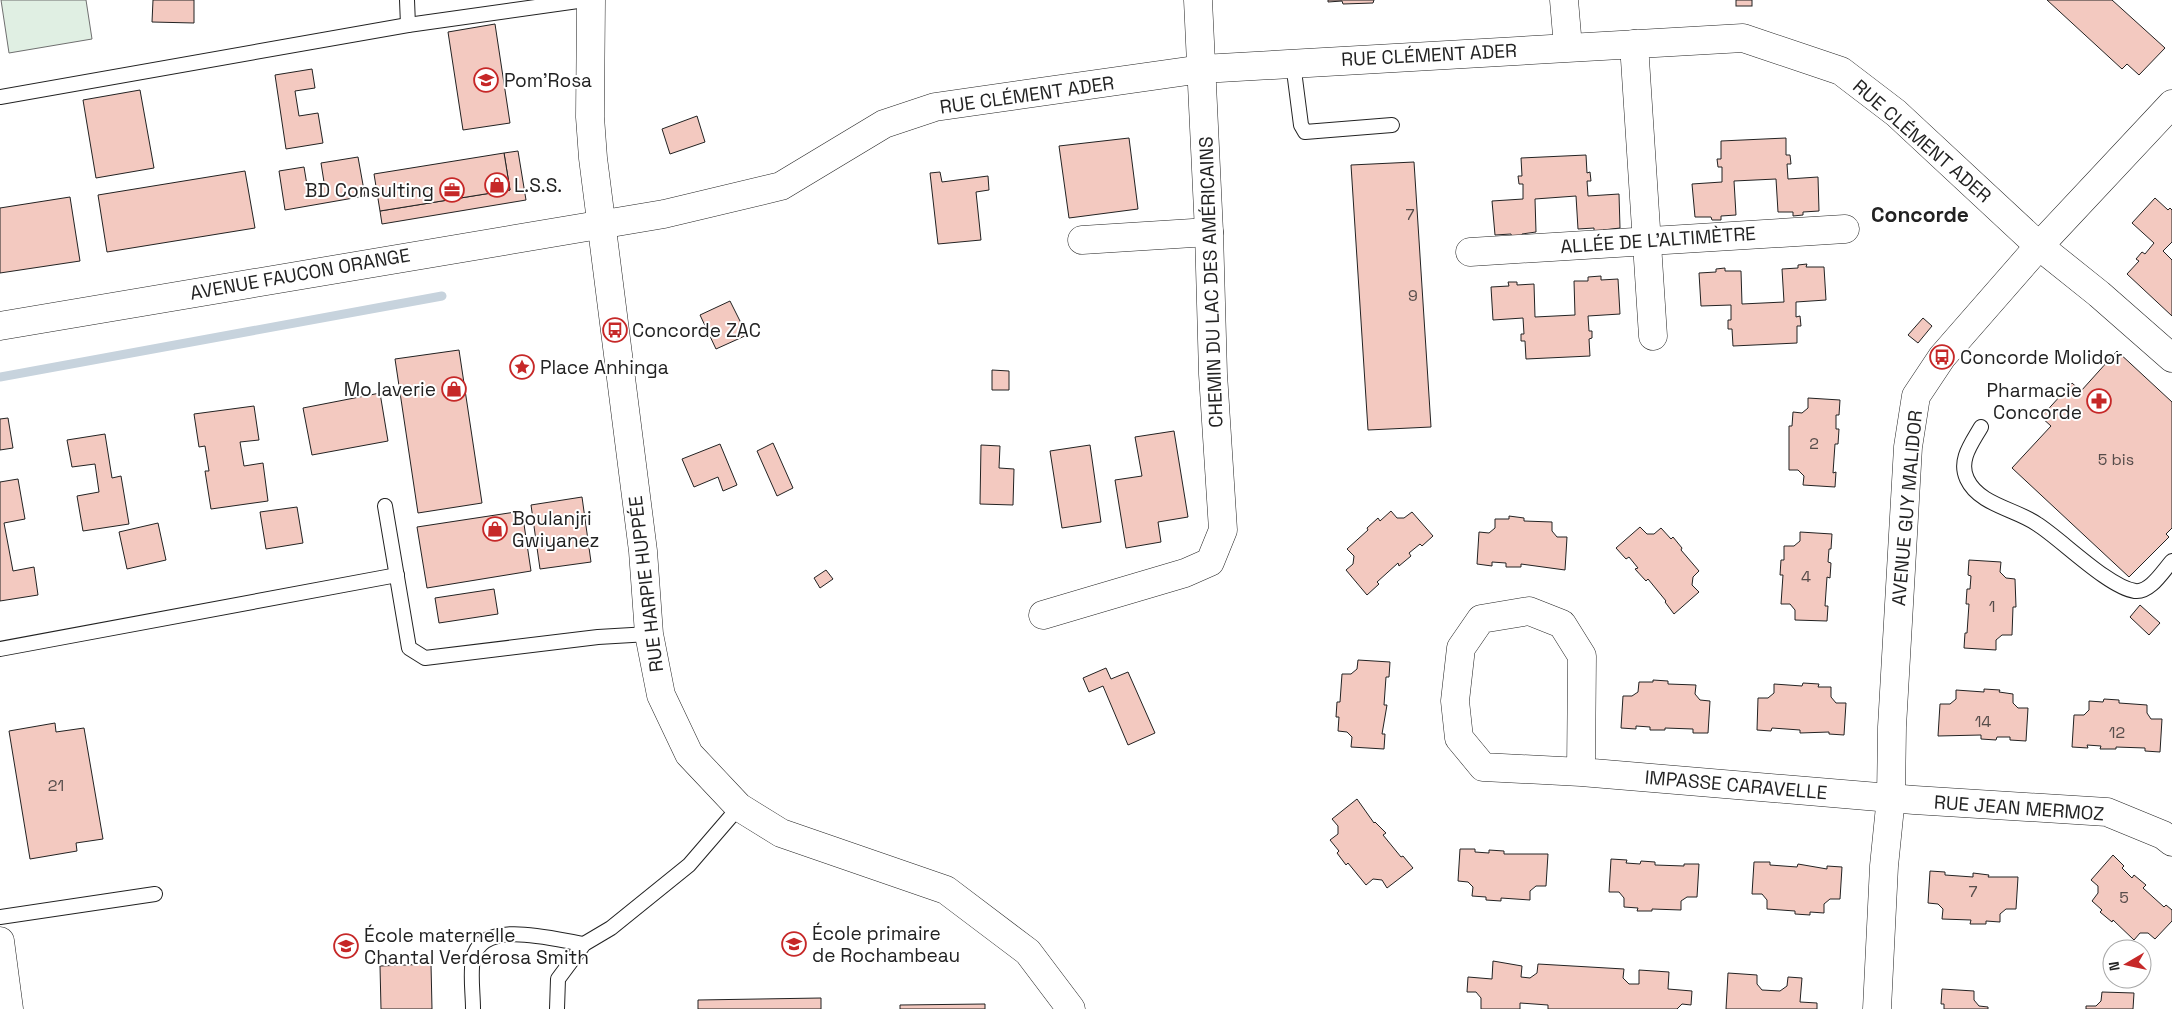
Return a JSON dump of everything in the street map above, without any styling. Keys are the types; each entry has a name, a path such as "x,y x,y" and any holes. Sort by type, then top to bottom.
{"street":[{"name":"RUE HARPIE HUPPÉE","path":"591,0 590,117 600,223 643,551 649,634 661,695 689,754 739,807 781,833 946,890 1028,952 1071,1009"},
{"name":"CHEMIN DU LAC DES AMÉRICAINS","path":"1043,615 1185,573 1210,562 1223,530 1213,374 1209,232 1198,0"},
{"path":"1564,0 1568,47"},
{"name":"RUE CLÉMENT ADER","path":"600,223 664,214 781,186 884,124 935,107 1202,69 1743,38 1841,71 1896,113 2039,246 2099,294 2172,358"},
{"path":"1634,44 1653,336"},
{"name":"AVENUE GUY MALIDOR","path":"1877,1009 1884,866 1891,798 1892,727 1908,457 1916,396 1942,357 2039,246 2172,104"},
{"name":"AVENUE FAUCON ORANGE","path":"0,326 600,223"},
{"name":"ALLÉE DE L'ALTIMÈTRE","path":"1470,252 1845,229"},
{"path":"1082,240 1209,232"},
{"name":"IMPASSE CARAVELLE","path":"1581,772 1582,656 1562,624 1529,611 1481,619 1461,648 1455,701 1459,738 1483,767 1581,772 1891,798"},
{"name":"RUE JEAN MERMOZ","path":"1891,798 2107,812 2163,835 2172,842"},
{"path":"0,941 9,1009"}],"lane":[{"path":"408,0 408,25"},
{"path":"0,97 408,25 585,0"},
{"path":"1293,64 1301,125 1306,132 1392,125"},
{"path":"1981,426 1965,454 1966,478 1975,491 1994,503 2036,523 2085,562 2123,587 2136,591 2148,588 2172,561"},
{"path":"385,506 409,648 425,658 598,637 649,634"},
{"path":"0,649 397,576"},
{"path":"557,1009 558,979 584,944 610,928 689,865 739,807"},
{"path":"0,917 155,894"},
{"path":"473,1009 473,958 479,946 490,937 509,932 584,944"}],"green space":[{"path":"1,0 86,0 92,39 9,53"}],"building":[{"path":"153,0 194,0 194,23 152,22"},
{"path":"1328,0 1374,0 1373,3 1343,4 1342,1 1328,2"},
{"path":"1736,0 1752,0 1752,6 1736,6"},
{"path":"2047,0 2112,0 2165,48 2139,75 2127,64 2122,69"},
{"path":"495,24 510,123 463,130 448,32"},
{"path":"312,69 315,88 295,91 299,116 318,113 323,143 286,149 275,75"},
{"path":"140,90 154,168 96,178 83,100"},
{"path":"697,116 705,142 670,154 662,129"},
{"path":"1129,138 1138,209 1069,218 1059,146"},
{"path":"1786,138 1786,155 1790,155 1791,164 1787,164 1788,179 1818,177 1819,211 1803,212 1803,215 1793,216 1793,212 1778,212 1776,179 1734,181 1736,215 1721,216 1721,220 1712,220 1711,217 1695,217 1692,184 1722,182 1722,167 1718,167 1717,159 1721,159 1721,141"},
{"path":"518,151 526,200 382,224 380,211 510,190 504,153"},
{"path":"504,153 510,190 380,211 374,174"},
{"path":"1586,155 1587,173 1590,172 1591,181 1587,181 1588,196 1619,194 1620,228 1594,233 1594,228 1578,229 1576,196 1535,199 1536,232 1512,238 1511,234 1495,235 1492,201 1523,199 1523,184 1519,184 1518,176 1522,176 1521,158"},
{"path":"358,157 365,196 285,210 279,171 304,167 307,185 324,182 321,163"},
{"path":"1414,162 1431,427 1368,430 1351,165"},
{"path":"245,171 255,228 107,252 98,195"},
{"path":"940,172 942,182 988,176 989,190 976,192 981,240 938,244 930,173"},
{"path":"70,197 80,261 0,273 0,208"},
{"path":"2155,198 2168,210 2170,208 2172,210 2172,242 2163,251 2172,260 2172,316 2127,274 2139,261 2136,259 2142,252 2145,254 2154,243 2132,223"},
{"path":"1807,264 1806,267 1824,267 1826,300 1796,302 1796,317 1800,316 1801,326 1797,326 1797,343 1733,346 1732,329 1728,329 1728,320 1731,320 1731,305 1701,306 1699,273 1716,272 1716,269 1725,268 1725,271 1741,271 1742,304 1784,302 1782,269 1798,268 1798,265"},
{"path":"1601,276 1601,280 1618,279 1620,314 1588,316 1589,331 1592,331 1592,338 1589,339 1590,356 1526,359 1525,341 1521,341 1521,334 1524,334 1523,318 1493,320 1491,287 1509,286 1508,282 1517,282 1517,285 1534,284 1535,317 1575,315 1574,281 1588,281 1588,277"},
{"path":"730,301 747,335 716,349 700,315"},
{"path":"1923,318 1932,326 1918,343 1908,335"},
{"path":"459,350 482,503 418,513 395,359"},
{"path":"2117,351 2172,402 2172,528 2166,534 2169,537 2129,577 2012,468 2051,426 2041,417 2072,383 2081,391"},
{"path":"992,370 1009,371 1009,390 992,390"},
{"path":"380,393 388,441 312,455 303,408"},
{"path":"1808,398 1840,400 1839,415 1836,415 1836,429 1839,429 1838,444 1835,444 1833,473 1836,472 1835,487 1803,485 1804,476 1798,470 1789,470 1789,426 1792,426 1793,412 1802,413 1808,408"},
{"path":"254,406 259,440 240,442 244,466 263,463 268,501 211,509 205,471 209,471 205,446 199,447 194,414"},
{"path":"8,418 13,448 0,450 0,419"},
{"path":"1174,431 1188,517 1158,522 1161,542 1126,548 1115,480 1142,476 1135,437"},
{"path":"105,434 112,478 121,476 129,524 83,531 77,496 99,492 95,464 72,467 67,440"},
{"path":"773,443 793,488 777,496 757,451"},
{"path":"720,444 737,485 723,491 718,477 694,487 682,459"},
{"path":"981,445 1000,446 999,468 1014,469 1013,505 980,504"},
{"path":"1090,445 1101,522 1062,528 1050,451"},
{"path":"18,479 25,519 4,523 13,571 34,567 38,595 0,601 0,482"},
{"path":"582,497 591,562 540,569 531,505"},
{"path":"297,507 303,543 266,549 260,512"},
{"path":"522,511 531,571 427,588 417,527"},
{"path":"1391,511 1397,518 1404,518 1412,512 1433,536 1422,546 1420,544 1409,553 1411,556 1399,566 1398,563 1377,582 1379,584 1367,595 1346,570 1353,564 1354,556 1347,549 1378,518 1380,521"},
{"path":"1509,516 1524,518 1524,521 1552,522 1552,531 1557,537 1567,537 1565,570 1521,564 1521,567 1506,567 1506,563 1492,562 1492,566 1477,564 1479,532 1489,533 1495,528 1495,519 1509,519"},
{"path":"158,523 166,560 127,569 119,532"},
{"path":"1640,527 1647,534 1654,534 1661,528 1671,539 1673,537 1682,548 1681,550 1699,571 1693,577 1692,585 1699,592 1674,614 1648,579 1646,581 1635,569 1638,568 1629,557 1626,559 1616,548"},
{"path":"1800,532 1832,534 1828,562 1831,563 1830,578 1827,577 1825,606 1828,606 1827,621 1795,620 1795,610 1790,604 1781,604 1783,575 1780,575 1781,560 1784,560 1784,546 1794,546 1800,541"},
{"path":"1969,560 2001,562 2000,572 2006,578 2015,579 2016,607 2013,607 2012,635 2002,635 1996,640 1996,650 1964,648 1969,604 1966,604 1967,589 1970,589 1971,576 1968,575"},
{"path":"826,570 833,579 820,588 814,578"},
{"path":"494,589 498,614 439,623 435,598"},
{"path":"2140,605 2160,623 2149,635 2130,617"},
{"path":"1358,660 1390,662 1389,677 1386,677 1384,705 1387,705 1382,734 1385,734 1384,749 1351,747 1352,737 1347,732 1338,731 1339,717 1336,717 1337,702 1340,702 1342,674 1351,674 1357,669"},
{"path":"1106,668 1111,679 1128,672 1155,733 1128,745 1103,686 1089,692 1083,678"},
{"path":"1653,680 1668,681 1668,684 1696,685 1695,694 1700,700 1710,701 1708,733 1693,733 1693,729 1665,728 1665,730 1650,730 1650,727 1636,726 1636,729 1621,728 1623,696 1632,696 1638,692 1639,682 1653,682"},
{"path":"1803,683 1819,684 1818,687 1831,687 1831,697 1836,703 1846,703 1844,735 1829,734 1829,732 1800,733 1800,730 1772,728 1771,731 1757,730 1758,698 1768,698 1774,693 1774,684 1802,686"},
{"path":"1984,689 2000,690 1999,692 2013,694 2013,703 2018,708 2028,708 2026,741 2010,740 2010,737 1997,737 1996,740 1981,739 1981,735 1938,736 1940,704 1950,704 1956,699 1956,690 1984,692"},
{"path":"2104,699 2119,700 2119,703 2147,705 2147,713 2151,719 2162,719 2160,752 2145,751 2145,748 2116,747 2116,749 2100,749 2101,746 2087,745 2088,748 2072,747 2074,715 2084,715 2089,710 2089,701 2103,702"},
{"path":"55,723 56,732 84,728 103,839 76,843 77,851 30,859 9,731"},
{"path":"1357,799 1374,823 1386,833 1383,835 1413,868 1387,888 1382,880 1373,879 1366,885 1348,863 1346,865 1337,853 1339,851 1330,840 1338,834 1338,826 1332,819"},
{"path":"1460,849 1475,849 1475,852 1489,853 1489,850 1504,851 1504,854 1548,854 1546,886 1536,886 1530,891 1530,900 1501,898 1501,901 1486,900 1486,897 1472,896 1473,887 1468,882 1458,881"},
{"path":"2113,855 2132,878 2134,875 2146,885 2143,888 2164,907 2166,905 2172,910 2172,921 2155,939 2148,933 2140,933 2133,939 2113,920 2112,922 2100,912 2102,910 2092,901 2098,893 2098,886 2091,880"},
{"path":"1611,859 1627,860 1626,863 1640,864 1641,861 1655,862 1655,865 1684,866 1684,864 1699,864 1697,897 1687,897 1681,901 1681,910 1652,909 1652,911 1637,911 1638,908 1624,907 1624,898 1619,892 1609,892"},
{"path":"1754,862 1770,862 1770,865 1797,867 1798,864 1827,869 1827,866 1842,867 1840,899 1830,899 1824,904 1824,913 1810,912 1810,915 1795,914 1795,911 1767,909 1767,900 1762,894 1752,894"},
{"path":"1930,871 1945,872 1945,875 1973,877 1973,873 1989,875 1988,877 2018,877 2016,909 2006,909 2000,914 2000,922 1986,921 1986,924 1970,924 1971,920 1942,919 1943,909 1938,904 1928,903"},
{"path":"1493,961 1522,966 1521,977 1530,978 1537,973 1538,964 1624,969 1623,978 1629,984 1639,984 1639,970 1669,972 1668,989 1692,991 1691,1005 1682,1004 1677,1009 1548,1009 1548,1005 1520,1003 1520,1009 1481,1009 1481,998 1476,992 1467,992 1468,977 1492,979"},
{"path":"431,964 432,1009 381,1009 380,966"},
{"path":"1728,973 1757,975 1757,984 1762,990 1780,991 1787,986 1788,977 1802,978 1800,1002 1817,1003 1817,1009 1726,1009"},
{"path":"1942,989 1974,991 1974,1000 1979,1006 1988,1007 1988,1009 1944,1009 1944,1004 1941,1004"},
{"path":"2102,992 2134,993 2133,1009 2086,1009 2086,1006 2096,1006 2101,1001"},
{"path":"821,998 821,1009 698,1009 698,1000"},
{"path":"985,1004 985,1009 900,1009 900,1005"}],"waterway":[{"path":"0,377 442,296"}],"place":[{"name":"Pom'Rosa","path":"486,80"},
{"name":"L.S.S.","path":"497,185"},
{"name":"BD Consulting","path":"452,190"},
{"name":"Concorde ZAC","path":"615,330"},
{"name":"Concorde Molidor","path":"1942,357"},
{"name":"Place Anhinga","path":"522,367"},
{"name":"Mo laverie","path":"454,389"},
{"name":"Pharmacie Concorde","path":"2099,401"},
{"name":"Boulanjri Gwiyanez","path":"495,529"},
{"name":"École primaire de Rochambeau","path":"794,944"},
{"name":"École maternelle Chantal Verderosa Smith","path":"346,946"}],"district":[{"name":"Concorde","path":"1920,214"}]}
